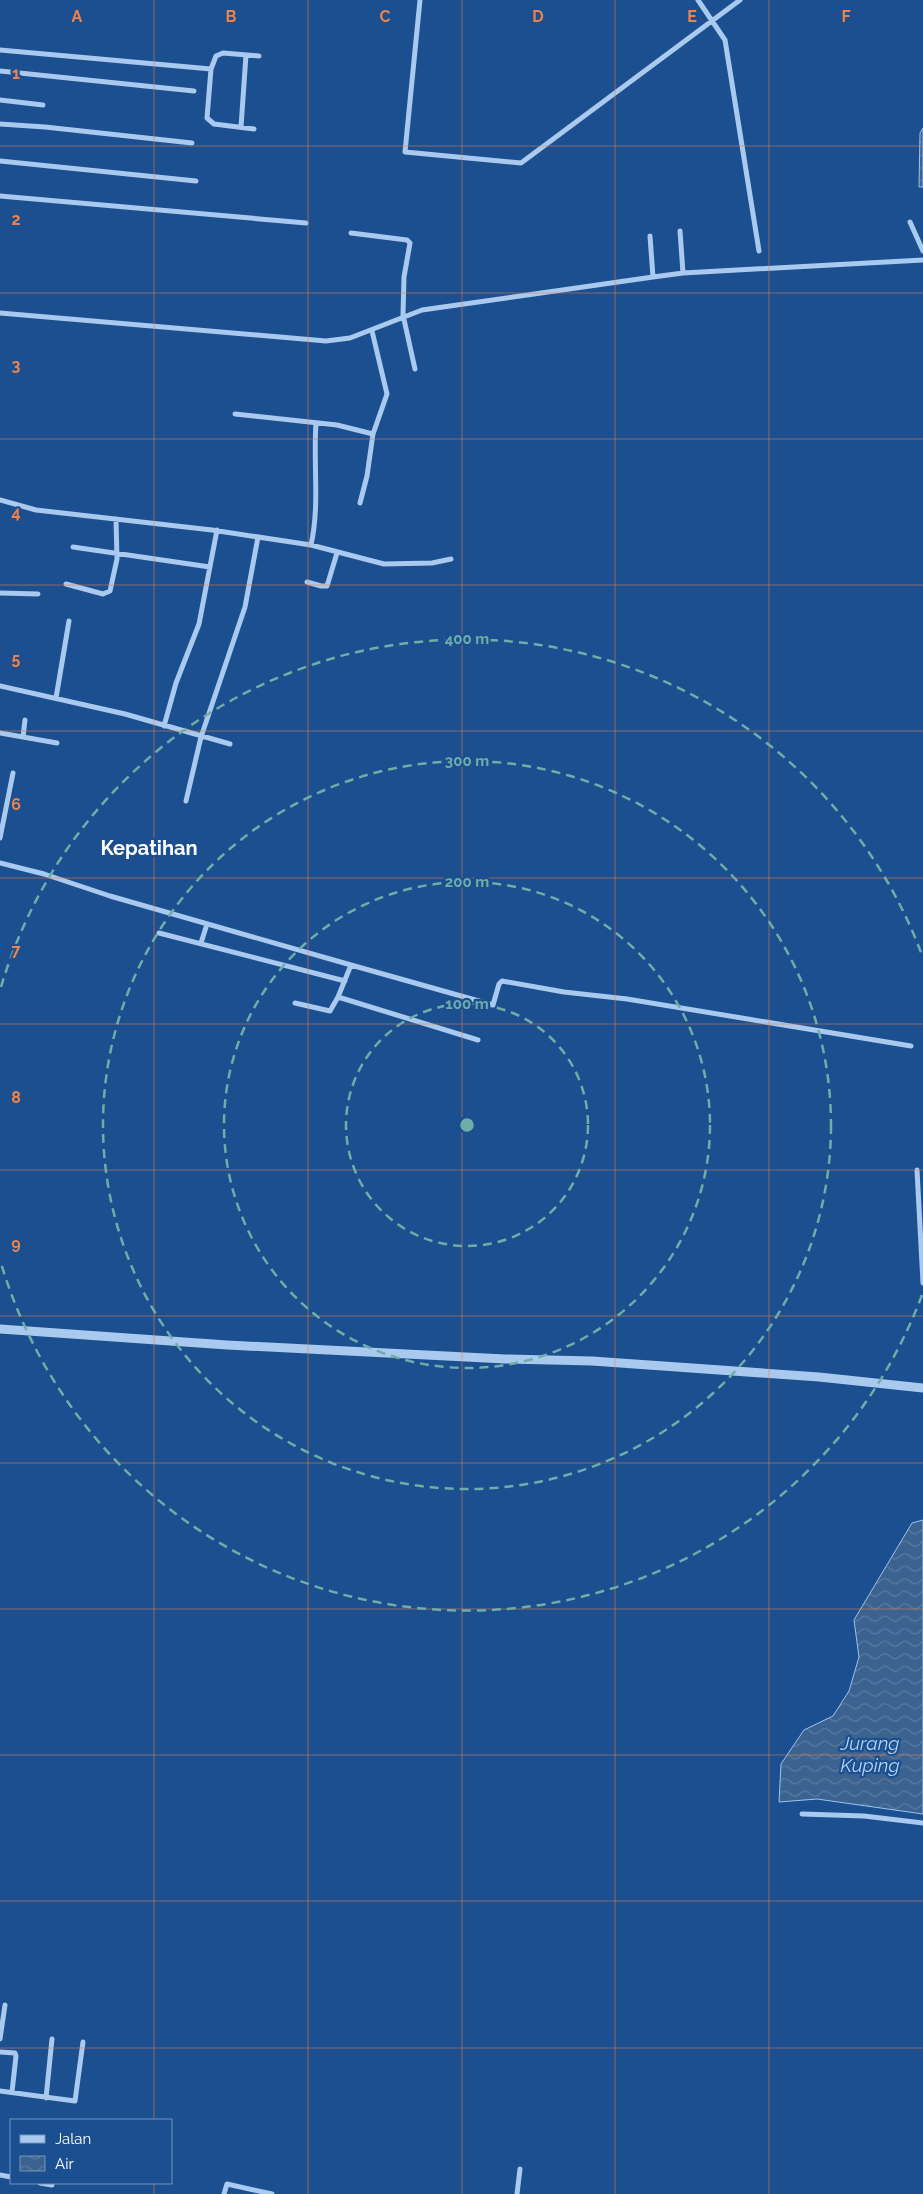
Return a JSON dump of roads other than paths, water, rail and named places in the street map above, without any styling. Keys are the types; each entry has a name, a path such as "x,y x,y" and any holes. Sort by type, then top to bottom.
{"street":[{"path":"420,0 405,152 521,163 740,0"},
{"path":"698,0 725,40 759,251"},
{"path":"0,50 211,69"},
{"path":"254,129 214,124 207,118 211,69 216,56 223,53 259,56"},
{"path":"241,127 246,55"},
{"path":"0,71 194,90"},
{"path":"0,100 43,105"},
{"path":"0,124 192,142"},
{"path":"0,161 196,181"},
{"path":"0,196 306,223"},
{"path":"910,222 923,252"},
{"path":"680,231 683,274"},
{"path":"351,232 408,241 410,247 404,277 403,316 415,369"},
{"path":"650,236 653,277"},
{"path":"0,314 317,341 337,340 372,330 403,316 432,308 653,277 920,261"},
{"path":"360,504 374,434 387,394 372,330"},
{"path":"235,414 336,425 374,434"},
{"path":"311,545 316,516 314,452 316,423"},
{"path":"0,500 36,510 217,530 311,545 338,553 395,565 432,563 451,559"},
{"path":"66,584 103,594 108,593 116,566 116,519"},
{"path":"164,726 176,683 199,624 217,530"},
{"path":"186,801 200,737 240,626 258,537"},
{"path":"73,547 210,566"},
{"path":"307,582 327,586 338,553"},
{"path":"0,593 38,594"},
{"path":"56,698 69,621"},
{"path":"0,686 125,714 200,737 230,744"},
{"path":"23,737 25,720"},
{"path":"0,732 57,743"},
{"path":"0,838 13,773"},
{"path":"0,863 44,874 207,924 493,1005 499,984 502,981 635,1000 911,1046"},
{"path":"201,943 207,924"},
{"path":"159,933 345,981"},
{"path":"295,1003 330,1011 351,965"},
{"path":"338,997 478,1040"},
{"path":"917,1170 923,1283"},
{"path":"0,1329 227,1345 505,1359 592,1361 819,1377 923,1388"},
{"path":"802,1814 864,1816 923,1823"},
{"path":"0,2039 5,2005"},
{"path":"46,2098 52,2039"},
{"path":"0,2091 75,2101 83,2042"},
{"path":"0,2052 14,2053 16,2056 12,2092"},
{"path":"517,2194 520,2169"},
{"path":"46,2184 52,2185"},
{"path":"224,2194 226,2184 272,2194"}],"water":[{"path":"923,128 923,187 919,187 920,133"},
{"name":"Jurang Kuping","path":"923,1520 923,1814 817,1799 779,1802 781,1764 804,1730 833,1716 849,1691 859,1657 854,1620 912,1523"}],"district":[{"name":"Kepatihan","path":"149,848"}]}
